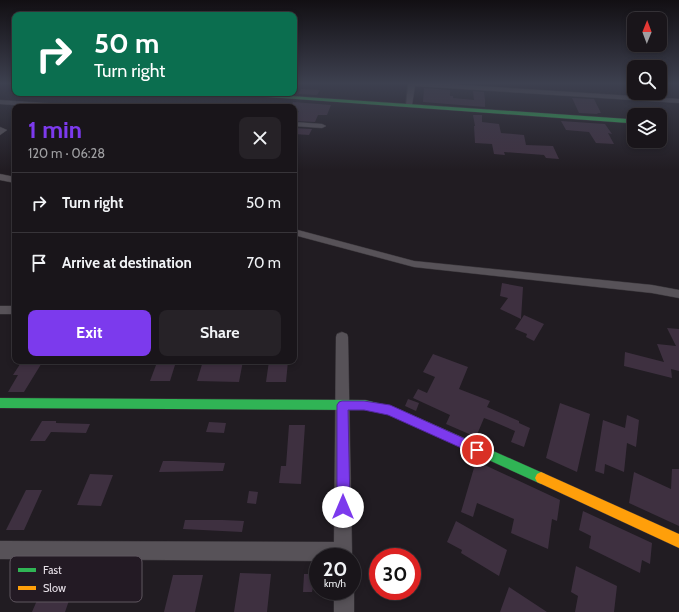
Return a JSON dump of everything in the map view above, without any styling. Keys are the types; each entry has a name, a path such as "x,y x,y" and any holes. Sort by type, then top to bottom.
{"street":[{"path":"512,113 627,121"},
{"path":"297,124 322,126"},
{"path":"0,129 3,130 0,133"},
{"path":"0,177 12,179"},
{"path":"297,233 414,264 652,289 679,294"},
{"path":"0,310 12,310"},
{"path":"342,337 343,548"},
{"path":"0,403 364,405 390,410 679,541"},
{"path":"0,550 309,552"},
{"path":"344,600 344,612"}],"building":[{"path":"298,113 328,113 327,115 318,115 315,122 297,121"},
{"path":"579,113 601,113 597,113 598,114"},
{"path":"473,115 482,115 482,122 499,124 501,133 524,135 526,145 553,146 559,159 546,158 544,155 504,152 505,155 494,154 492,144 475,143 475,126"},
{"path":"561,121 605,124 612,134 608,133 614,144 596,143 589,132 566,130"},
{"path":"297,128 312,129 309,135 297,134"},
{"path":"502,283 523,287 521,319 500,309 508,298 500,296"},
{"path":"524,315 544,324 534,341 526,337 527,334 515,329"},
{"path":"667,328 679,329 679,371 671,369 672,378 624,366 625,352 664,362 657,344 676,346"},
{"path":"433,354 468,367 459,389 490,401 487,407 519,421 519,423 530,428 524,447 511,442 515,431 484,418 476,437 446,424 450,415 413,398 418,389 427,393 435,377 423,372"},
{"path":"20,364 41,364 24,392 8,392 18,375 13,375"},
{"path":"202,364 242,364 239,382 197,381"},
{"path":"269,364 288,364 286,382 266,382"},
{"path":"156,365 175,365 170,381 150,381"},
{"path":"408,399 419,403 416,411 405,406"},
{"path":"560,403 590,414 577,472 546,458"},
{"path":"627,415 639,420 636,447 627,443 624,472 605,464 604,474 595,471 603,420 625,428"},
{"path":"42,421 90,424 86,433 51,432 45,441 30,441"},
{"path":"209,422 226,423 224,433 206,432"},
{"path":"289,425 305,425 301,484 279,483 281,466 286,466"},
{"path":"163,461 225,463 223,471 159,472"},
{"path":"476,461 560,500 557,521 552,519 548,549 511,533 514,519 477,503 473,517 461,512"},
{"path":"672,469 679,469 679,526 629,503 634,472 671,489"},
{"path":"90,474 113,475 101,506 77,505"},
{"path":"26,490 42,490 24,530 6,530"},
{"path":"249,491 258,492 256,504 247,503"},
{"path":"583,511 652,543 650,564 642,560 640,573 589,548 591,536 579,530"},
{"path":"185,520 244,521 242,532 183,529"},
{"path":"456,521 507,550 499,576 461,553 462,550 447,542"},
{"path":"576,566 617,586 614,612 575,612 578,596 571,592"},
{"path":"240,573 271,574 267,612 234,612"},
{"path":"304,574 309,574 309,592 303,592"},
{"path":"173,575 203,575 195,612 164,612"},
{"path":"509,587 547,612 500,612"},
{"path":"36,602 68,602 65,612 32,612"}],"traffic: fast":[{"path":"507,113 627,121"},
{"path":"0,403 365,405 390,410 541,478"}],"traffic: slow":[{"path":"541,478 679,541"}],"route":[{"path":"343,507 342,405 364,405 390,410 477,450"}]}
